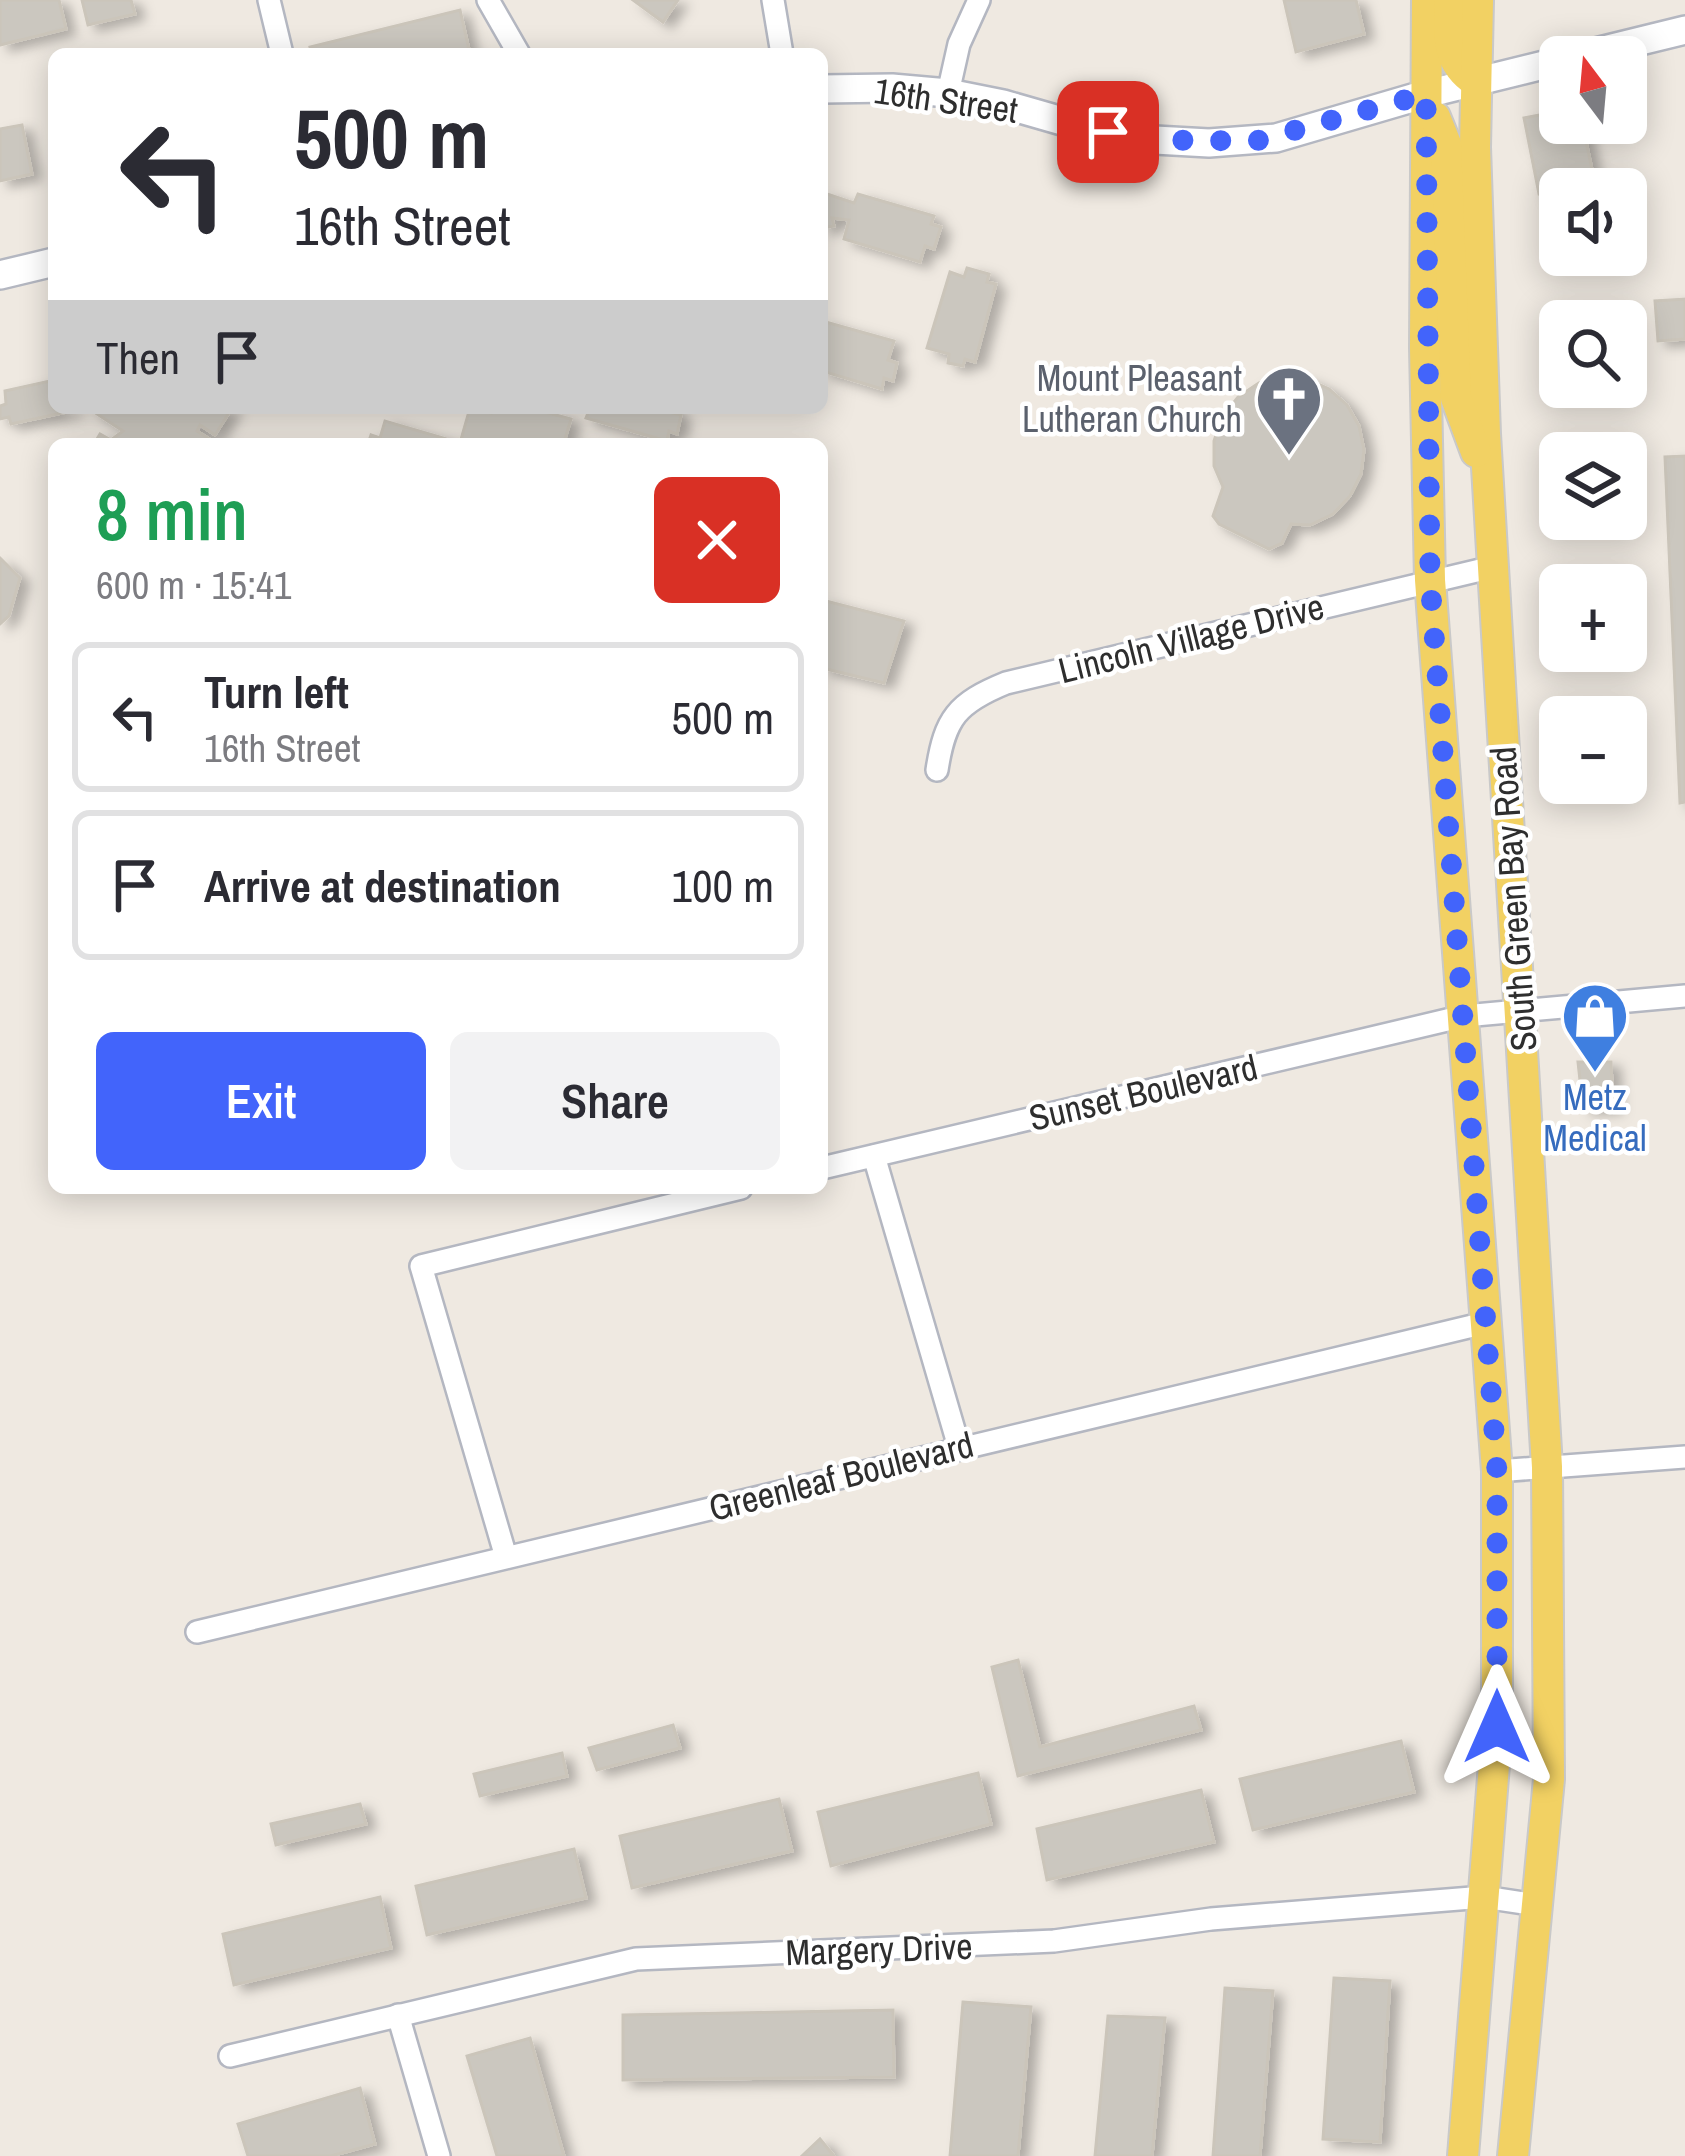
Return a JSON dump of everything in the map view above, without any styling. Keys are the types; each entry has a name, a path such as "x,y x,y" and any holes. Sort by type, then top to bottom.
{"main road":[{"name":"South Green Bay Road","path":"1427,0 1430,580 1497,1471 1497,1727 1463,2156"},
{"path":"1450,0 1453,59 1461,72 1477,82"},
{"name":"South Green Bay Road","path":"1478,0 1475,170 1488,484 1547,1468 1550,1779 1513,2156"},
{"path":"1426,94 1446,144 1456,398 1488,484"}],"street":[{"path":"269,0 281,48"},
{"path":"488,0 516,48"},
{"path":"773,0 781,48"},
{"path":"948,93 959,44 979,0"},
{"path":"1647,39 1685,30"},
{"name":"16th Street","path":"828,89 948,93 1097,130 1209,143 1276,138 1539,66"},
{"path":"2,276 48,264"},
{"name":"Lincoln Village Drive","path":"937,770 942,736 952,718 971,698 1006,683 1493,567"},
{"name":"Sunset Boulevard","path":"828,1167 1464,1016 1685,996"},
{"path":"874,1156 959,1447"},
{"path":"506,1557 421,1266 716,1194"},
{"name":"Greenleaf Boulevard","path":"197,1632 1485,1323"},
{"path":"1497,1471 1685,1457"},
{"name":"Margery Drive","path":"230,2056 636,1959 1054,1941 1211,1918 1484,1897 1537,1905"},
{"path":"398,2015 439,2156"}],"building":[{"path":"0,0 59,0 66,29 0,45"},
{"path":"82,0 131,0 135,14 88,25"},
{"path":"633,0 678,0 663,22"},
{"path":"1284,0 1356,0 1364,34 1296,52"},
{"path":"460,10 469,48 310,48"},
{"path":"1539,115 1539,144 1587,144 1592,168 1539,168 1539,194 1524,118"},
{"path":"22,125 32,174 0,181 0,129"},
{"path":"828,194 854,203 858,194 934,216 931,224 941,227 934,249 925,246 920,262 844,239 849,220 832,218 834,226 828,227"},
{"path":"967,268 989,274 987,282 996,284 975,362 965,359 963,366 948,363 949,354 927,348 950,272 964,277"},
{"path":"1685,299 1685,339 1658,341 1655,301"},
{"path":"828,323 894,341 888,360 897,363 893,381 884,378 882,389 828,373"},
{"name":"Mount Pleasant Lutheran Church","path":"1282,377 1307,379 1329,389 1347,405 1359,426 1364,450 1361,474 1350,496 1333,514 1310,525 1291,524 1282,543 1269,549 1219,524 1213,516 1223,487 1214,466 1214,441 1222,417 1238,397 1259,383"},
{"path":"48,381 48,414 57,414 11,424 9,417 0,419 5,391"},
{"path":"97,414 228,414 215,435 200,425 197,431 208,438 114,438 123,431"},
{"path":"468,414 552,414 571,419 565,438 461,438"},
{"path":"588,414 681,415 677,434 669,431 668,438 586,418"},
{"path":"385,421 443,438 380,438"},
{"path":"1685,456 1685,802 1680,803 1665,457"},
{"path":"0,558 20,578 9,616 0,624"},
{"path":"828,602 904,621 884,683 828,669"},
{"name":"Metz Medical","path":"1578,1062 1611,1062 1613,1107 1583,1108"},
{"path":"1018,1660 1040,1747 1194,1706 1201,1730 1018,1776 992,1667"},
{"path":"673,1725 680,1748 597,1770 589,1748"},
{"path":"1401,1741 1414,1792 1253,1830 1240,1779"},
{"path":"562,1753 567,1776 480,1796 474,1774"},
{"path":"978,1773 991,1824 831,1866 818,1812"},
{"path":"1201,1790 1214,1842 1047,1880 1037,1829"},
{"path":"779,1799 792,1851 632,1888 620,1836"},
{"path":"360,1804 366,1824 276,1845 271,1824"},
{"path":"574,1849 586,1898 427,1935 416,1886"},
{"path":"380,1897 391,1948 234,1985 223,1934"},
{"path":"1334,1978 1390,1981 1380,2142 1323,2139"},
{"path":"1225,1988 1273,1991 1260,2156 1213,2156"},
{"path":"963,2002 1031,2007 1018,2156 950,2156"},
{"path":"893,2010 894,2077 623,2080 623,2015"},
{"path":"1108,2016 1165,2018 1152,2156 1095,2156"},
{"path":"530,2038 564,2156 497,2156 467,2056"},
{"path":"360,2088 375,2144 331,2156 248,2156 238,2124"},
{"path":"820,2139 834,2156 802,2156"}],"place":[{"name":"Mount Pleasant Lutheran Church","path":"1289,458"},
{"name":"Metz Medical","path":"1595,1075"}],"route":[{"path":"1108,132 1154,140 1256,141 1426,94 1430,580 1497,1471 1497,1727"}]}
